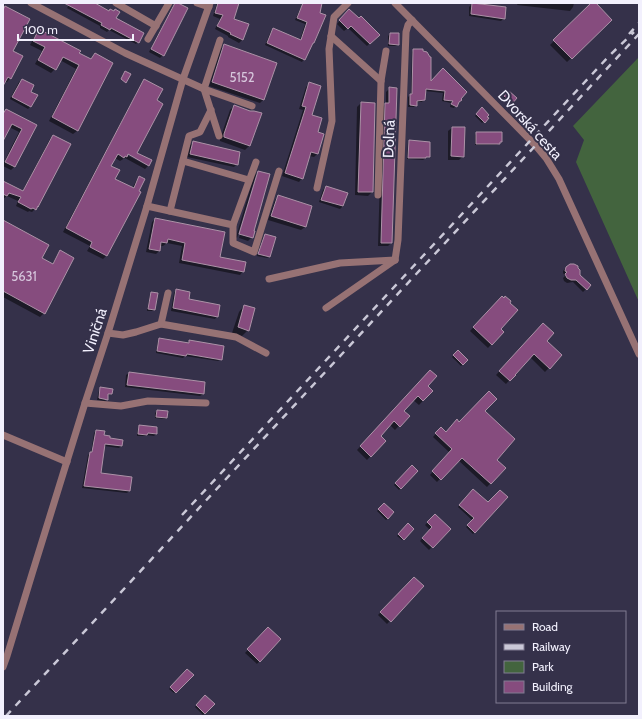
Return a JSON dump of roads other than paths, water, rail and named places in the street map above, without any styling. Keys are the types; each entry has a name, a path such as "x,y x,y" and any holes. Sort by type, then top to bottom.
{"street":[{"path":"31,3 125,53 204,89 252,106"},
{"path":"116,3 156,26"},
{"path":"148,39 169,3"},
{"path":"197,3 209,5"},
{"path":"317,188 332,121 329,49 334,17 348,3"},
{"name":"Dvorská cesta","path":"395,3 536,146 553,168 567,194 639,354"},
{"name":"Viničná","path":"3,667 147,206 183,79 209,5"},
{"name":"Dolná","path":"395,260 398,240 406,32 408,25 412,20"},
{"path":"331,36 381,81"},
{"path":"219,136 204,89 220,40"},
{"path":"378,195 381,81 386,51"},
{"path":"170,211 189,136 200,132 211,110"},
{"path":"183,161 249,180"},
{"path":"256,162 233,225 233,243 254,252 279,171"},
{"path":"147,206 233,225"},
{"path":"269,279 340,264 395,260"},
{"path":"326,308 395,260"},
{"path":"161,324 168,293"},
{"path":"108,333 123,335 161,324 236,336 266,353"},
{"path":"85,403 121,406 148,401 206,403"},
{"path":"3,435 67,462"}],"railway":[{"path":"629,34 639,23"},
{"path":"182,515 609,56 634,32"},
{"path":"6,716 639,34"}]}
